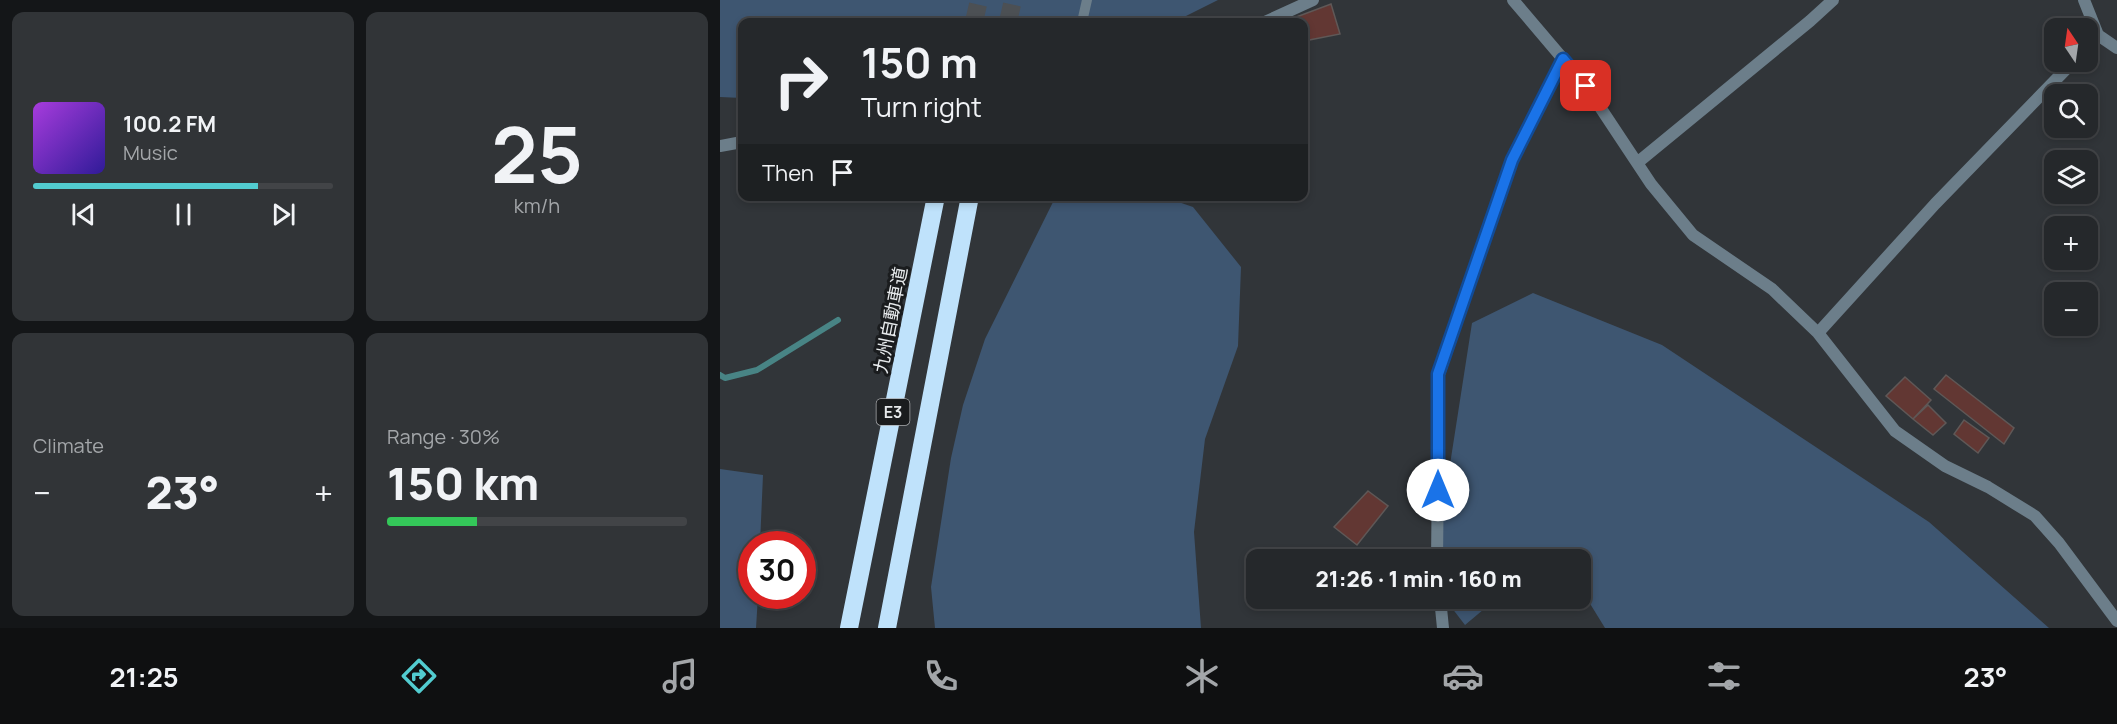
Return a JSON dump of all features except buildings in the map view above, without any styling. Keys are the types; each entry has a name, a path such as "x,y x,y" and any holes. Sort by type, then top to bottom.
{"highway":[{"name":"九州自動車道","path":"849,628 935,201"},
{"name":"E3","path":"887,628 969,201"}],"street":[{"path":"1274,18 1313,0"},
{"path":"1513,0 1586,86 1651,184 1693,234 1772,289 1818,333 1895,431 1945,466 1988,487 2035,516 2060,543 2117,621"},
{"path":"1637,164 1833,0"},
{"path":"2084,0 2091,18"},
{"path":"2098,35 2117,48"},
{"path":"1437,549 1438,374 1512,160 1563,59"},
{"path":"1818,333 1935,204 2063,72"},
{"path":"720,146 738,143"},
{"path":"1441,609 1443,628"}],"lane":[{"path":"1083,18 1087,0"}],"shaded area":[{"path":"720,0 1218,0 1182,18 738,18 738,98 720,97"},
{"path":"1054,201 1176,201 1193,207 1241,267 1238,346 1205,439 1194,532 1201,628 935,628 931,587 951,458 963,405 985,339"},
{"path":"1533,293 1662,345 1929,522 2049,628 1605,628 1591,605 1591,549 1439,549 1472,323"},
{"path":"720,469 763,475 761,531 738,531 738,609 757,609 756,628 720,628"},
{"path":"1453,609 1484,609 1465,625"}],"waterway":[{"path":"720,375 725,378 757,370 838,320"}],"tunnel":[{"path":"975,18 979,0"},
{"path":"1009,18 1013,0"}],"route":[{"path":"1438,490 1438,374 1512,160 1563,59 1586,86"}]}
